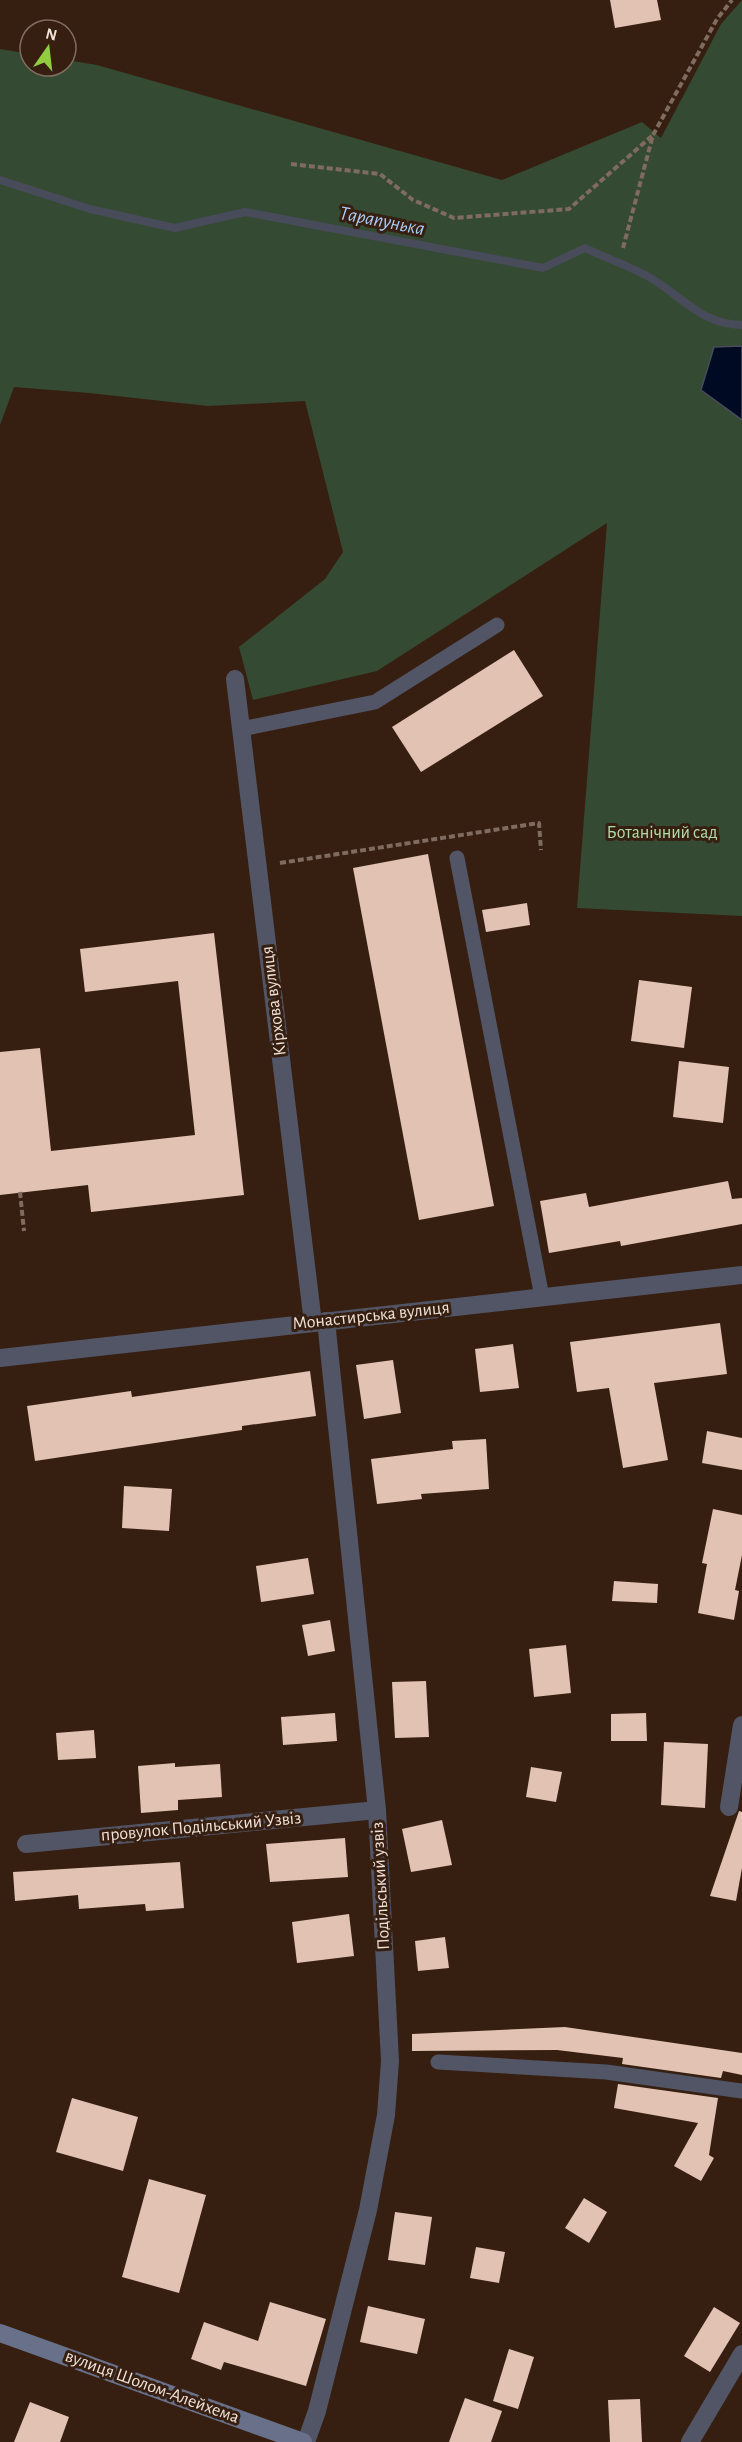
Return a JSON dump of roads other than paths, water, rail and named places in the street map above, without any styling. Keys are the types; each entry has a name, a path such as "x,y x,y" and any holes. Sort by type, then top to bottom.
{"main road":[{"name":"вулиця Шолом-Алейхема","path":"0,2333 304,2442"}],"street":[{"name":"Кірхова вулиця","path":"235,679 258,867 320,1322"},
{"name":"Монастирська вулиця","path":"0,1358 742,1275"},
{"name":"Подільський узвіз","path":"304,2442 317,2411 368,2210 387,2115 390,2061 377,1810 320,1322"},
{"path":"729,1807 742,1725"},
{"name":"провулок Подільський Узвіз","path":"26,1844 377,1810"},
{"path":"690,2442 742,2354"}],"lane":[{"path":"241,729 375,702 497,625"},
{"path":"457,858 542,1297"},
{"path":"438,2062 606,2072 742,2091"}],"water":[{"path":"742,346 742,420 701,390 714,347"}],"waterway":[{"name":"Тарапунька","path":"0,180 90,209 175,228 245,212 543,268 585,248 649,277 692,308 714,320 742,325"}],"park label":[{"name":"Ботанічний сад","path":"662,833"}]}
